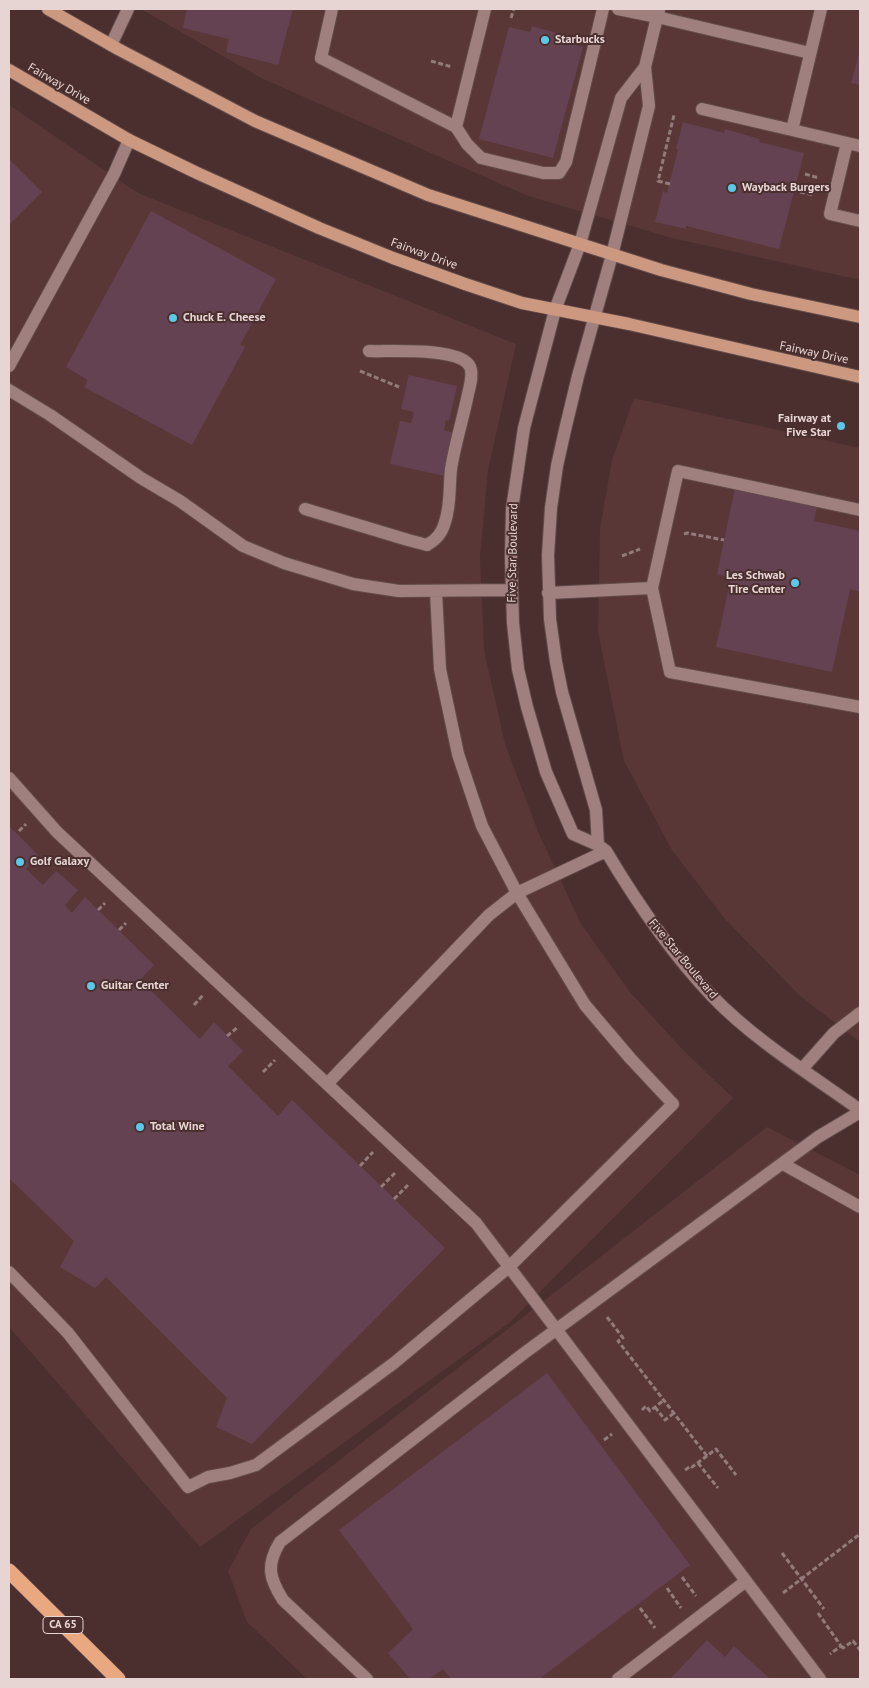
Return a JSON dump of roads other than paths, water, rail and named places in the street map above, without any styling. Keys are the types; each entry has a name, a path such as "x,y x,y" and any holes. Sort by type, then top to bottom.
{"highway":[{"name":"CA 65","path":"9,1571 118,1679"}],"main road":[{"path":"48,9 111,45 255,121 428,194 660,270 751,294 860,317"},
{"name":"Fairway Drive","path":"9,70 129,140 196,174 393,258 522,303 595,319 629,324 860,377"}],"street":[{"path":"111,45 128,9"},
{"path":"332,9 321,58 456,127 467,144 481,158 543,173 559,173 566,162 604,9"},
{"path":"456,127 485,9"},
{"path":"618,9 658,13 810,53"},
{"path":"792,130 821,9"},
{"path":"645,67 658,13"},
{"name":"Five Star Boulevard","path":"602,848 573,834 546,772 527,707 518,669 513,623 512,509 524,428 555,310 580,244 621,98 645,67"},
{"name":"Five Star Boulevard","path":"645,67 649,106 612,255 578,376 557,466 551,508 548,593 550,619 562,692 596,810 602,848 638,903 675,953 713,996 752,1031 860,1111"},
{"path":"702,109 860,146"},
{"path":"9,366 114,174 129,140"},
{"path":"847,143 830,214 860,221"},
{"path":"305,509 427,544 438,538 445,524 450,506 451,469 470,387 472,372 469,365 462,359 429,351 368,351"},
{"path":"9,390 50,415 141,478 180,501 243,546 284,563 354,584 399,591 512,590"},
{"path":"860,510 678,470 652,588 670,672 860,707"},
{"path":"548,593 652,588"},
{"path":"9,1272 68,1333 188,1487 208,1477 256,1465 394,1364 509,1267 673,1104 630,1058 585,1005 517,893 482,826 458,754 440,669 436,592"},
{"path":"9,778 57,832 476,1223 820,1679"},
{"path":"327,1084 489,915 517,893 602,848"},
{"path":"802,1069 834,1033 860,1013"},
{"path":"367,1679 283,1600 274,1585 271,1570 273,1554 280,1542 594,1301 818,1137 860,1111"},
{"path":"783,1164 860,1207"},
{"path":"618,1679 746,1581"}],"place":[{"name":"Starbucks","path":"545,40"},
{"name":"Wayback Burgers","path":"732,188"},
{"name":"Chuck E. Cheese","path":"173,318"},
{"name":"Fairway at Five Star","path":"841,426"},
{"name":"Les Schwab Tire Center","path":"795,583"},
{"name":"Golf Galaxy","path":"20,862"},
{"name":"Guitar Center","path":"91,986"},
{"name":"Total Wine","path":"140,1127"}]}
